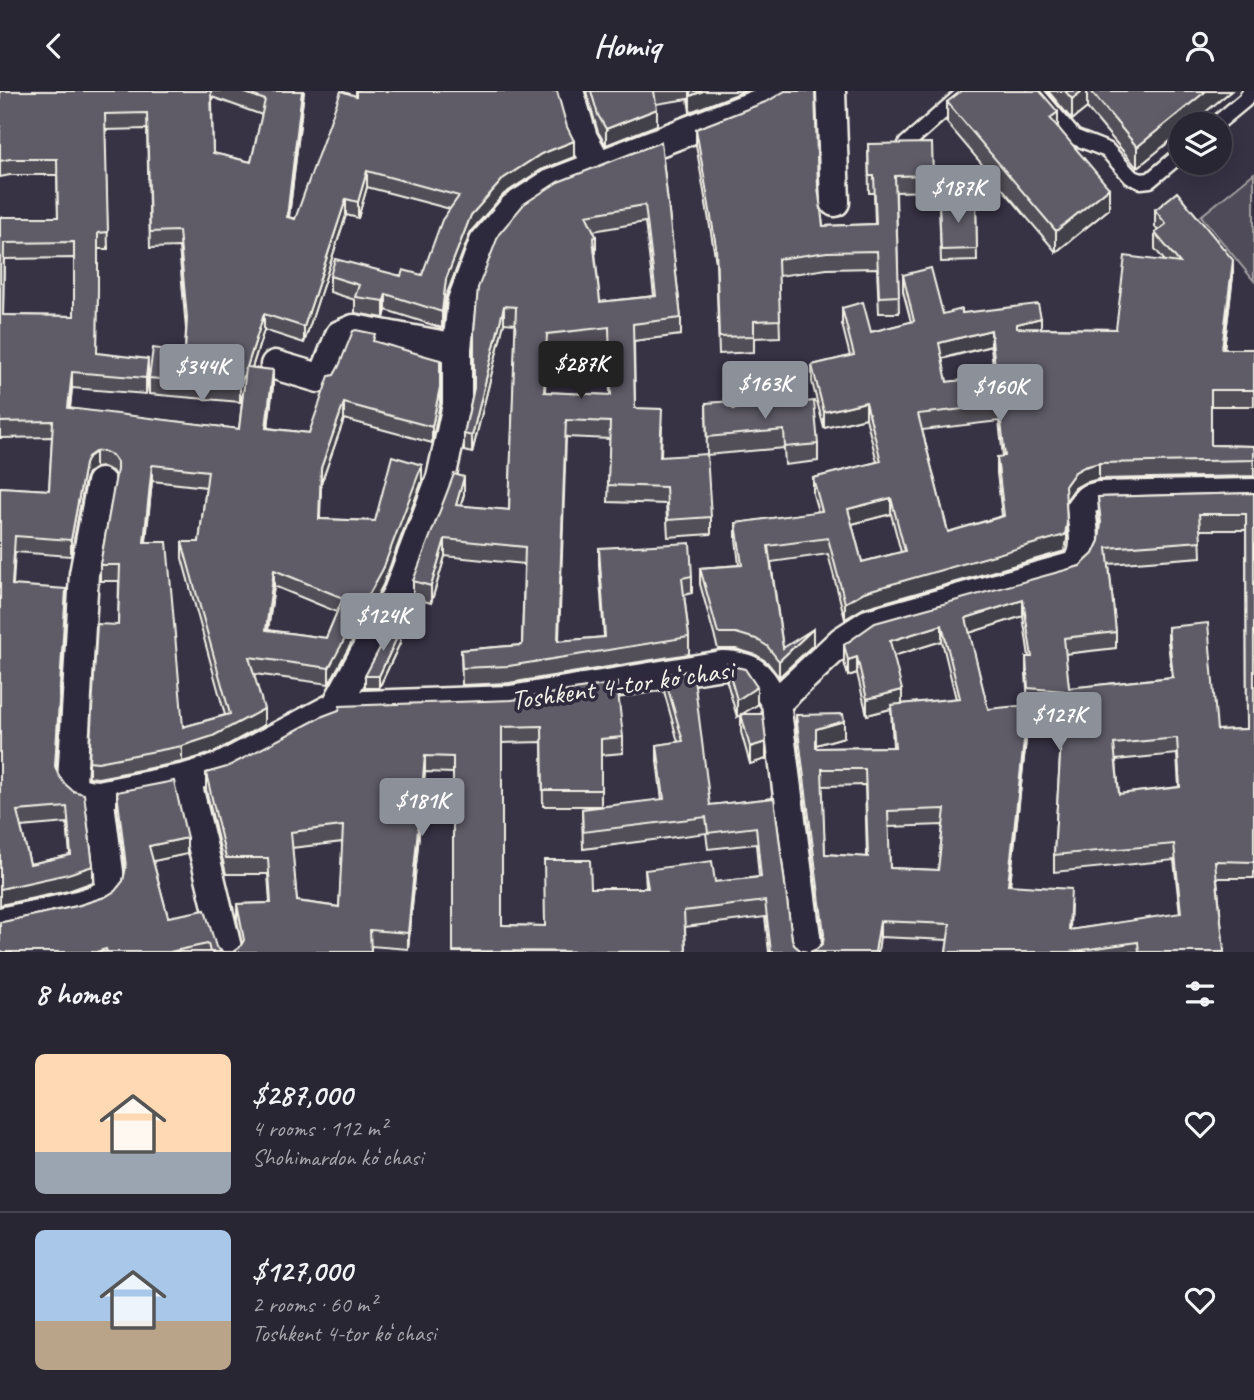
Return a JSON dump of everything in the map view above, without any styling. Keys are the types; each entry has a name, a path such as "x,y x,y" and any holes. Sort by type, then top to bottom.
{"street":[{"path":"569,91 583,138 599,167"},
{"path":"101,483 84,574 72,782 75,790 82,794 99,795 186,778 219,768 336,706 398,592 442,478 457,405 457,348 462,301 484,242 513,208 550,184 760,103 780,91"},
{"path":"831,91 835,202"},
{"path":"275,365 318,378 324,376 340,335 354,330 457,348"},
{"path":"808,952 776,703 842,641 868,624 1075,566 1082,559 1084,549 1081,507 1088,499 1099,496 1254,493"},
{"name":"Toshkent 4-tor koʻchasi","path":"336,706 510,700 722,664 753,669 776,703"},
{"path":"186,778 228,952"},
{"path":"0,922 91,902 106,893 110,884 99,795"}],"lane":[{"path":"906,143 966,91"},
{"path":"1035,91 1074,137 1107,150 1131,177 1141,181 1150,180 1169,164"},
{"path":"1230,112 1251,91"}],"shaded area":[{"path":"1254,173 1254,281 1201,216"}],"building":[{"path":"0,91 211,91 213,153 251,162 265,100 240,91 302,91 287,217 295,219 341,91 356,96 356,91 557,91 567,127 574,141 541,154 504,178 471,215 446,279 442,312 386,294 384,301 355,297 359,285 330,276 335,259 401,276 403,270 422,275 442,220 459,196 367,171 358,202 346,199 304,327 264,314 247,367 273,370 266,428 309,433 329,376 334,375 339,366 353,331 375,334 373,341 440,360 440,387 432,427 344,403 321,468 319,519 375,521 392,456 422,465 383,569 329,668 249,657 264,709 213,736 182,746 98,762 89,761 97,624 118,625 120,565 100,565 117,470 117,462 112,455 103,451 88,457 71,540 15,536 12,585 66,589 55,766 65,784 73,791 84,794 93,866 0,889 0,487 49,490 53,421 0,422 0,217 58,217 57,159 0,161","holes":["147,113 150,232 179,231 187,318 185,352 153,348 149,378 240,386 246,368 239,429 68,408 72,372 146,378 148,359 97,353 98,233 108,232 105,114","74,242 74,316 3,315 4,243","152,465 208,471 199,542 182,542 230,714 183,727 167,542 144,542","274,570 343,598 326,638 266,630","67,807 71,855 30,864 17,811"]},
{"path":"591,91 654,91 657,109 606,129 598,115"},
{"path":"690,91 703,91 690,96"},
{"path":"785,91 815,91 818,187 823,226 876,224 874,176 869,176 868,144 932,143 933,175 895,176 899,296 879,297 877,251 827,252 778,259 780,320 754,321 754,336 719,337 716,246 696,129 768,101"},
{"path":"961,91 1040,91 1058,112 1050,118 1109,188 1056,231 947,102"},
{"path":"1065,91 1082,91 1072,99"},
{"path":"1091,91 1206,91 1180,112 1169,112 1169,121 1137,147"},
{"path":"661,142 681,318 633,324 635,408 662,409 660,457 707,454 711,517 668,520 666,487 608,485 610,422 566,420 558,641 605,637 599,548 690,543 692,576 682,578 689,637 509,666 462,668 461,650 522,645 525,547 445,539 431,586 413,581 454,474 464,477 456,505 509,510 516,307 504,306 472,436 464,434 474,388 474,332 478,288 499,234 524,204 558,182","holes":["645,205 656,296 600,302 593,238 596,236 586,215","609,327 611,395 544,392 547,334"]},
{"path":"1177,192 1233,260 1222,349 1254,349 1254,390 1211,390 1211,445 1254,446 1254,460 1099,463 1084,467 1075,472 1065,486 1065,535 864,592 845,603 828,538 768,546 783,648 813,629 779,661 767,646 756,639 736,633 718,633 700,568 742,565 736,523 822,511 813,478 881,461 866,402 824,412 812,365 854,355 842,308 863,302 871,332 914,321 903,275 931,268 943,314 962,309 962,313 1038,304 1041,318 1017,324 1017,328 1116,329 1125,256 1180,263 1155,233 1166,224 1155,210","holes":["991,330 996,376 947,382 939,343","999,405 1005,456 997,457 1004,516 948,532 918,414","891,498 905,551 862,562 848,509"]},
{"path":"976,200 977,249 941,250 939,201"},
{"path":"733,401 733,409 814,401 818,444 785,447 784,430 707,437 706,403"},
{"path":"1254,493 1254,862 1215,861 1224,952 1139,952 1138,942 1069,952 946,952 950,924 880,921 875,952 810,952 823,943 824,934 796,715 843,714 844,721 816,729 816,748 895,747 891,705 960,698 942,625 890,641 902,690 867,699 857,657 848,660 844,645 875,623 1080,566 1093,554 1099,541 1101,523 1098,497","holes":["1199,514 1246,514 1247,729 1217,730 1208,623 1168,627 1173,677 1069,688 1064,638 1116,632 1107,548 1201,541","1023,600 1032,657 1026,657 1028,688 1064,691 1054,855 1174,844 1181,913 1069,930 1071,889 1008,885 1028,705 988,709 966,618","1177,738 1180,787 1119,794 1114,744","822,769 865,769 868,857 825,854","945,809 938,870 890,868 888,811"]},
{"path":"391,627 400,631 379,676 365,676"},
{"path":"727,665 745,669 757,687 737,700"},
{"path":"693,670 710,805 774,798 792,939 794,945 807,952 771,952 765,901 684,911 686,952 453,951 453,757 425,756 408,933 370,930 371,952 233,952 244,940 237,904 271,903 268,858 226,858 206,773 227,767 339,710 340,706 512,700 617,683 623,737 601,739 601,790 543,790 542,726 502,727 502,925 545,926 544,860 590,860 591,888 648,888 645,870 712,861 715,882 761,877 756,827 708,833 706,817 583,832 582,809 664,799 657,745 683,741 664,675","holes":["343,826 339,907 297,901 291,832"]},
{"path":"741,714 763,714 766,742 750,747"},
{"path":"174,781 187,838 149,846 168,917 205,910 216,947 223,952 210,952 208,944 169,952 107,952 106,949 96,952 0,952 0,922 77,906 115,891 123,881 126,867 117,792"}]}
